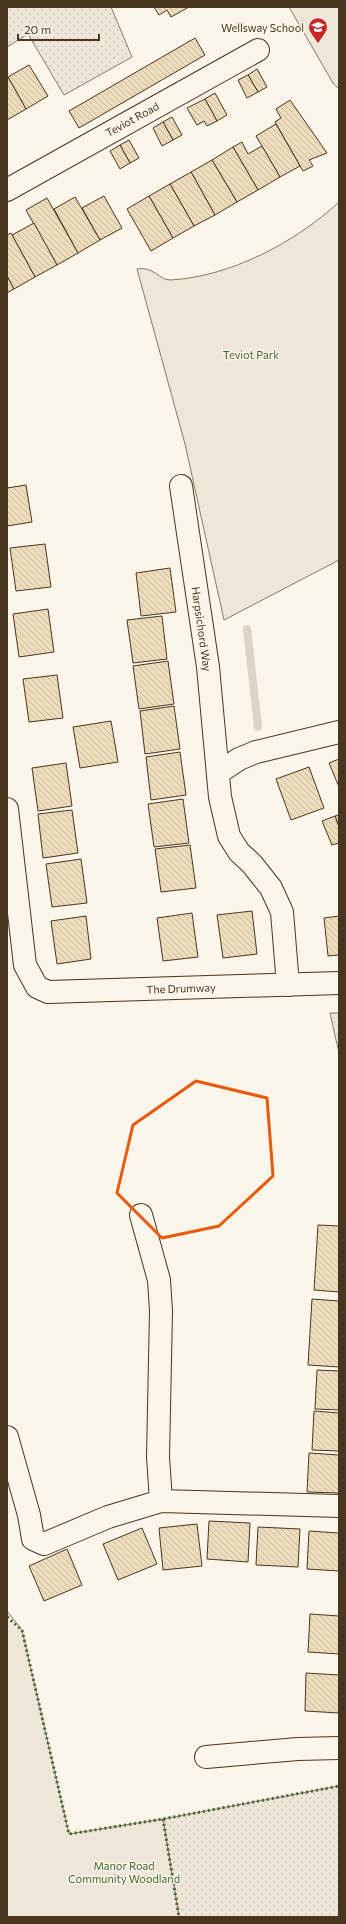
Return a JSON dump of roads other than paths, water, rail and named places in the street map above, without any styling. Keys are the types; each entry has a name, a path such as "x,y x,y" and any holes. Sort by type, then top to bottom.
{"street":[{"name":"Teviot Road","path":"7,190 258,50"},
{"name":"Harpsichord Way","path":"181,486 208,667 220,797 229,836 238,852 252,864 271,888 282,912 288,985"},
{"path":"218,773 239,759 256,752 339,732"},
{"name":"The Drumway","path":"7,809 25,965 37,988 48,992 288,985 339,982"},
{"path":"141,1215 159,1280 162,1311 158,1457 162,1501"},
{"path":"7,1437 30,1515 33,1539 44,1544 108,1517 162,1501 339,1506"},
{"path":"206,1757 298,1748 339,1748"}],"waterway":[{"path":"247,629 258,727"}],"place":[{"name":"Wellsway School","path":"318,44"}],"park label":[{"name":"Teviot Park","path":"251,354"},
{"name":"Manor Road Community Woodland","path":"124,1871"}]}
